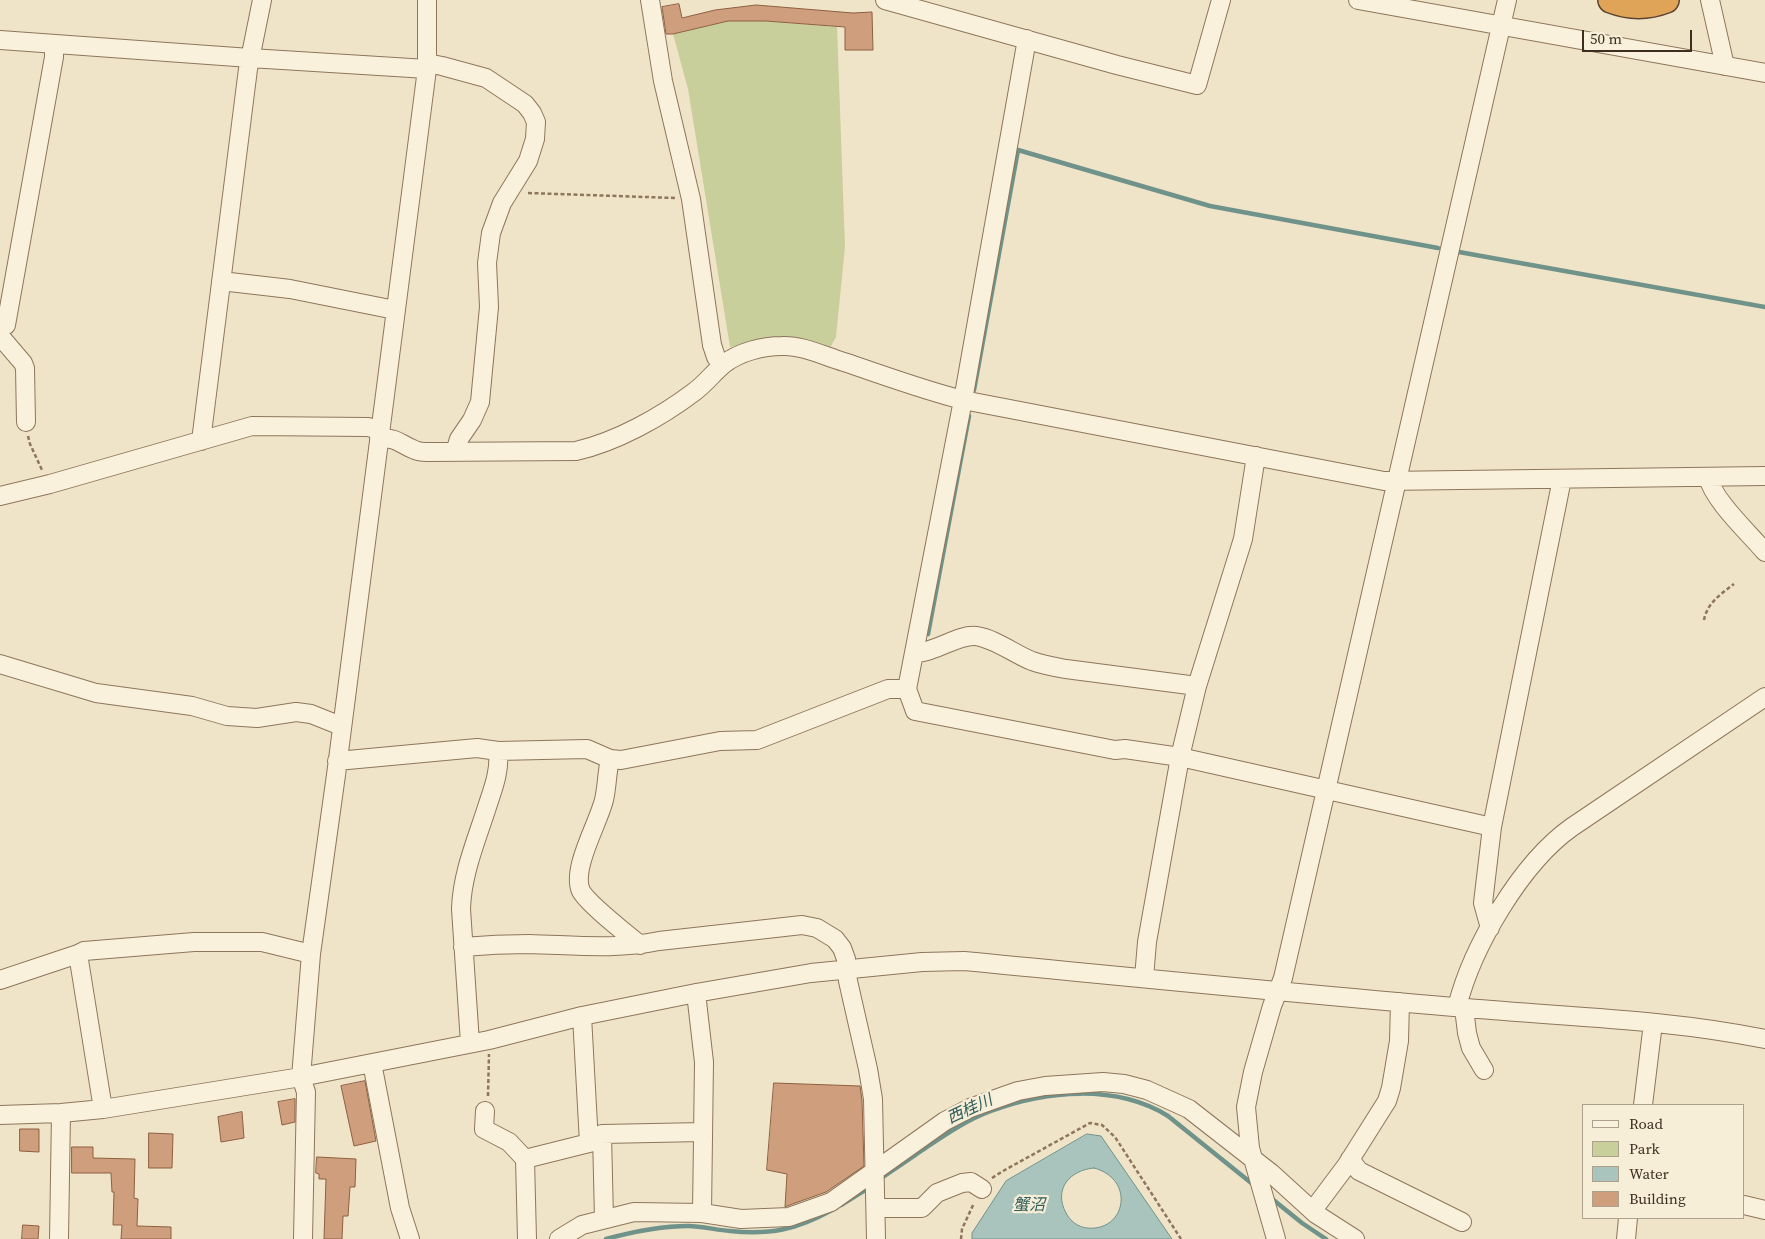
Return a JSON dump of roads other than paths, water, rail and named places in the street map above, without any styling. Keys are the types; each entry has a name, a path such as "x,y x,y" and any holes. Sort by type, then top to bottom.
{"highway":[{"path":"1612,0 1621,4 1636,6 1650,5 1666,0"}],"street":[{"path":"201,441 250,58 262,0"},
{"path":"304,1239 306,1092 301,1077 311,954 427,66 427,0"},
{"path":"650,0 663,81 691,199 712,345 722,365"},
{"path":"885,0 909,3 1117,65 1197,85 1221,0"},
{"path":"1358,0 1765,73"},
{"path":"1276,1239 1254,1163 1246,1125 1247,1098 1269,1015 1283,978 1507,0"},
{"path":"1710,0 1725,66"},
{"path":"1028,39 963,400 907,689 915,711 1115,750 1125,748 1180,757 1492,827"},
{"path":"0,40 250,58 442,66 486,78 525,104 536,122 536,130 528,161 497,215 491,233 487,270 489,307 480,402 472,420 459,439 455,452"},
{"path":"0,328 6,326 52,67 54,44"},
{"path":"221,281 290,289 395,310"},
{"path":"0,336 23,363 25,368 26,422"},
{"path":"0,496 50,484 252,426 368,427 380,434 398,440 416,451 576,451 591,448 647,422 677,404 700,387 722,365 740,355 768,348 790,346 963,400 1384,481 1765,476"},
{"path":"1144,978 1147,942 1180,757 1197,686 1244,539 1256,456"},
{"path":"1708,477 1720,500 1765,552"},
{"path":"1490,928 1483,904 1492,827 1562,479"},
{"path":"914,653 923,653 974,636 987,639 1032,661 1045,665 1197,686"},
{"path":"0,664 96,693 192,706 228,716 257,718 296,712 311,714 341,726"},
{"path":"337,761 478,748 498,751 587,749 621,760 720,741 757,740 888,689 907,689"},
{"path":"1484,1070 1471,1048 1461,1007 1463,988 1490,928 1508,897 1530,868 1560,836 1765,697"},
{"path":"470,1043 462,892 470,861 496,782 499,764 498,751"},
{"path":"610,758 604,800 580,866 578,879 582,892 592,904 640,945"},
{"path":"464,947 528,944 616,947 802,925 817,928 835,939 844,954 871,1085 876,1239"},
{"path":"0,980 84,951 194,942 262,942 311,954"},
{"path":"78,954 103,1109"},
{"path":"0,1115 61,1113 103,1109 301,1077 470,1043 582,1016 696,994 811,973 922,962 964,961 1400,1002 1653,1023 1765,1039"},
{"path":"696,994 704,1062 702,1213"},
{"path":"1312,1210 1350,1159 1380,1113 1391,1088 1399,1041 1400,1002"},
{"path":"582,1016 604,1219"},
{"path":"1643,1104 1653,1023"},
{"path":"372,1063 400,1208 410,1239"},
{"path":"560,1239 582,1225 634,1212 702,1213 741,1219 789,1217 831,1202 945,1121 970,1108 1018,1091 1081,1082 1124,1084 1162,1096 1189,1109 1254,1163 1270,1173 1312,1210 1355,1239"},
{"path":"485,1111 484,1129 509,1142 525,1159 527,1239"},
{"path":"59,1239 61,1113"},
{"path":"525,1159 596,1138 703,1132"},
{"path":"1350,1159 1360,1171 1462,1222"},
{"path":"876,1205 922,1208 937,1193 967,1182 976,1184 982,1189"},
{"path":"1745,1205 1765,1210"},
{"path":"1626,1239 1628,1219"}],"water":[{"name":"蟹沼","path":"1087,1134 1101,1136 1172,1239 972,1239 972,1233 1006,1181","holes":["1094,1168 1107,1174 1116,1183 1121,1193 1121,1204 1117,1214 1110,1222 1100,1227 1087,1228 1077,1225 1068,1216 1062,1204 1063,1189 1066,1182 1078,1172"]}],"waterway":[{"path":"974,390 1018,150 1210,206 1438,248"},
{"path":"1459,252 1765,307"},
{"path":"928,634 969,416"},
{"name":"西桂川","path":"880,1179 962,1124 981,1115 1035,1098 1081,1094 1104,1095 1126,1099 1148,1106 1168,1116 1255,1186"},
{"name":"西桂川","path":"841,1205 870,1187"},
{"name":"西桂川","path":"1271,1198 1302,1223 1326,1239"},
{"name":"西桂川","path":"606,1239 646,1230 678,1226 744,1232 782,1230 819,1217 832,1210"}]}
